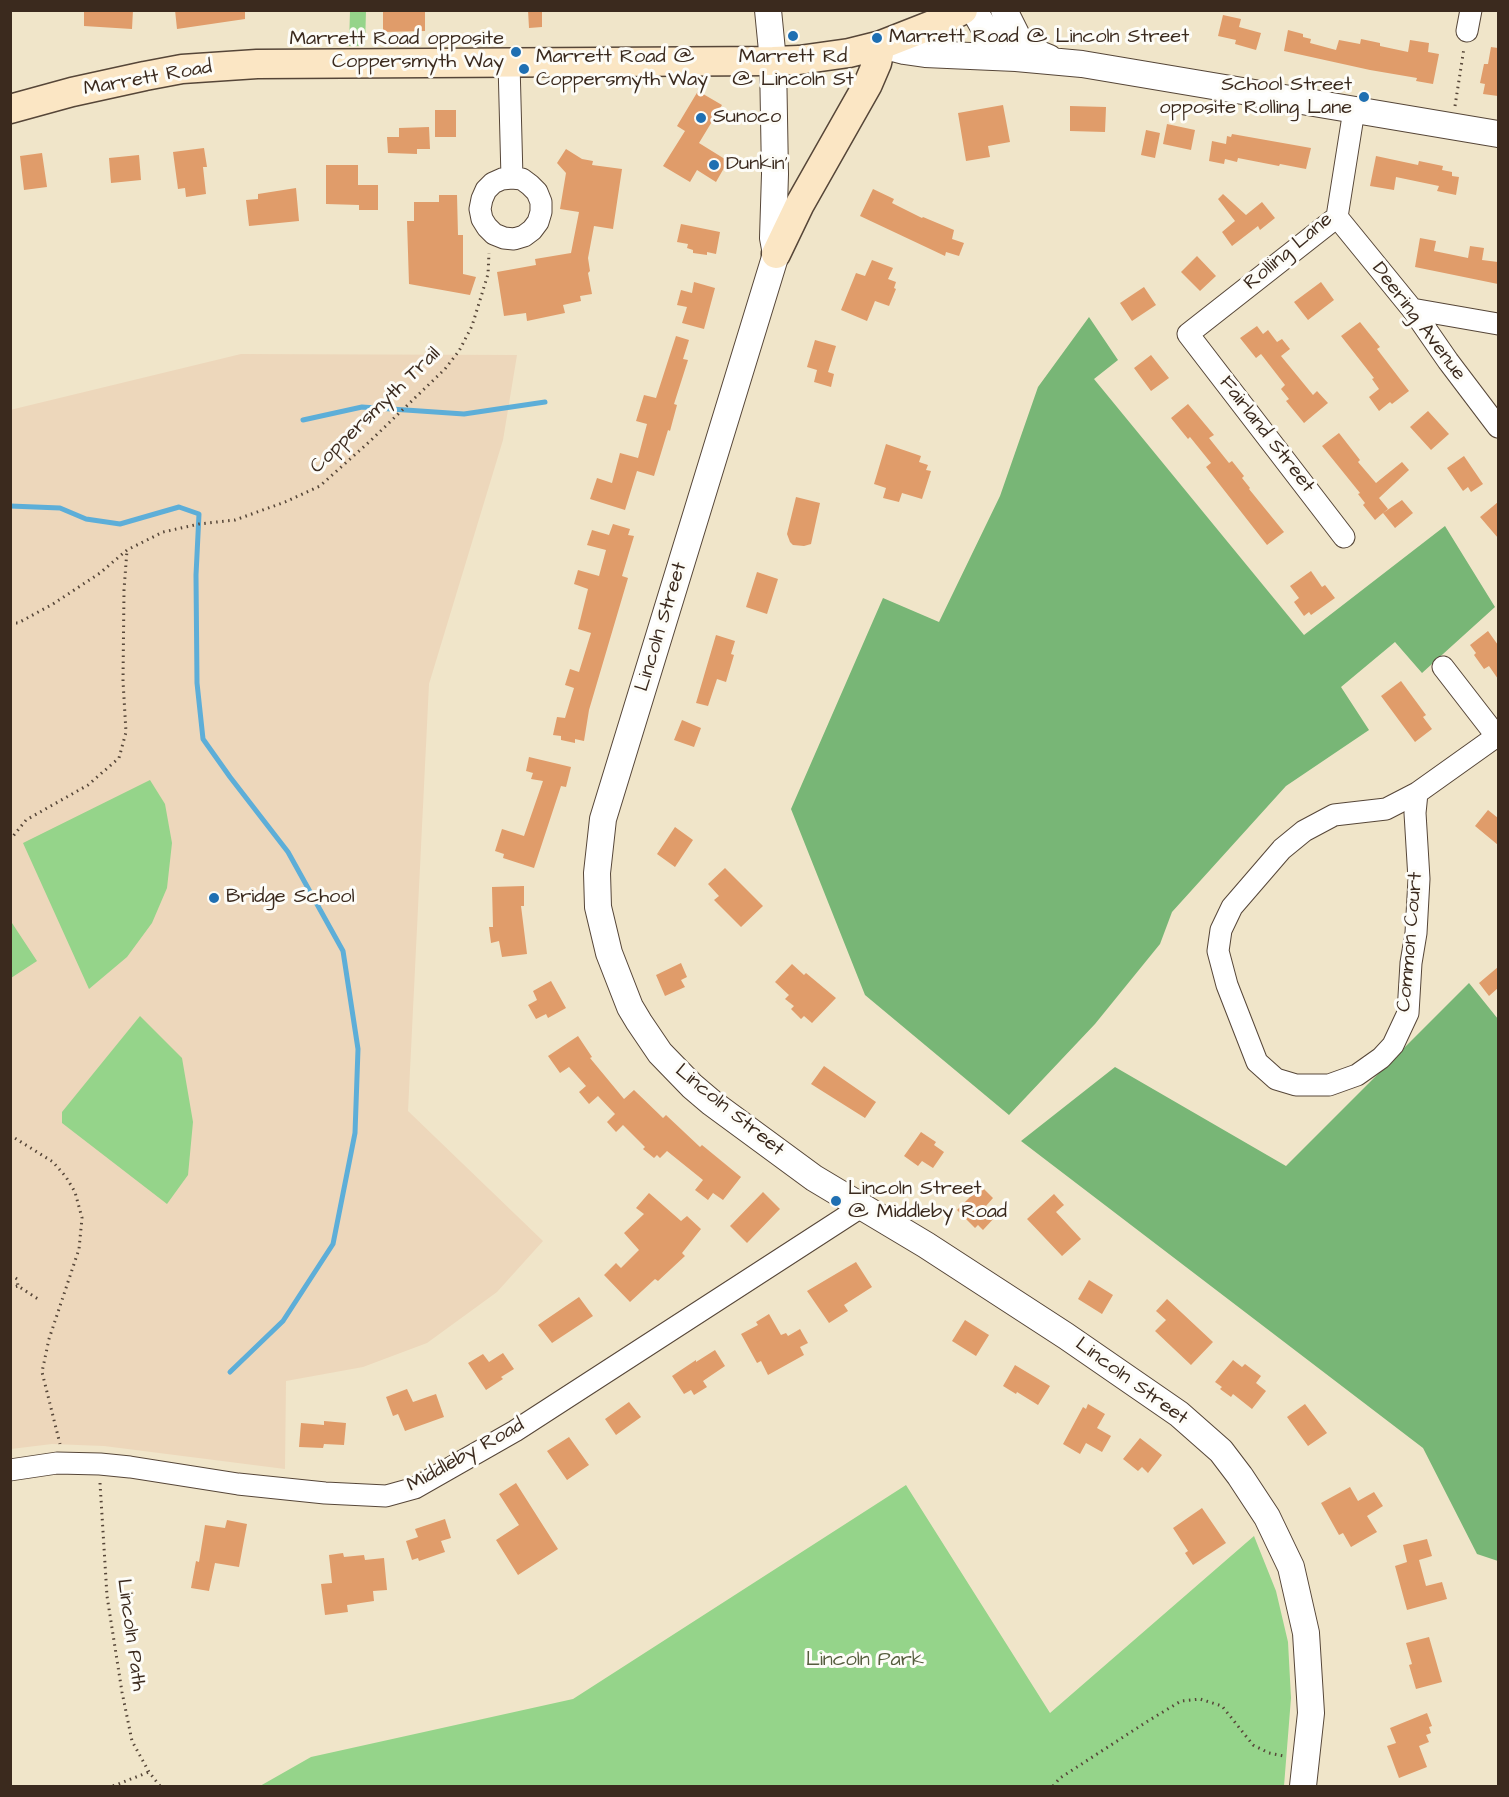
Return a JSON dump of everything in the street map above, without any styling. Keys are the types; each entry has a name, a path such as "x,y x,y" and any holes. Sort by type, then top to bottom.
{"main road":[{"name":"Marrett Road","path":"10,109 100,86 182,69 257,64 799,60 881,45 963,10"},
{"path":"776,254 800,204 868,84 877,63 881,45"}],"street":[{"name":"Lincoln Street","path":"768,10 773,61 775,174 773,238 776,254 603,819 597,873 598,907 602,930 618,977 639,1022 660,1053 712,1103 814,1178 926,1245 1066,1336 1179,1414 1221,1451 1267,1517 1291,1566 1306,1633 1311,1713 1303,1786"},
{"path":"975,10 991,40 1003,51 1016,57"},
{"path":"1004,10 1018,40 1032,51 1052,60"},
{"path":"881,45 925,54 1052,60 1498,134"},
{"path":"509,63 512,177"},
{"name":"Rolling Lane","path":"1188,334 1337,217 1354,110"},
{"path":"512,177 522,179 531,185 541,202 538,222 524,236 514,239 494,234 482,219 480,209 486,190 493,183 512,177"},
{"name":"Deering Avenue","path":"1337,217 1412,309 1498,427"},
{"path":"1412,309 1498,324"},
{"name":"Fairland Street","path":"1188,334 1344,537"},
{"path":"1443,667 1497,735"},
{"name":"Common Court","path":"1417,793 1415,813 1419,879 1416,933 1407,1013 1394,1045 1381,1058 1357,1074 1329,1085 1296,1084 1276,1079 1257,1062 1227,985 1218,951 1221,930 1232,907 1282,849 1304,831 1334,815 1386,809 1417,793 1497,735"},
{"name":"Middleby Road","path":"10,1470 57,1463 100,1464 238,1484 326,1493 386,1496 415,1488 515,1431 861,1208"}],"path":[{"path":"1452,126 1469,21"},
{"name":"Coppersmyth Trail","path":"10,623 18,623 53,603 100,573 127,550 163,532 199,524 235,520 285,502 320,486 368,444 445,369 459,351 472,326 482,295 488,274 489,248 494,234"},
{"path":"10,840 26,820 88,785 119,758 126,732 123,681 127,550"},
{"path":"10,1135 53,1162 75,1192 82,1218 80,1249 49,1339 42,1372 61,1446"},
{"path":"10,1277 14,1276 18,1279 18,1286"},
{"path":"11,1289 18,1286"},
{"path":"18,1286 38,1299"},
{"name":"Lincoln Path","path":"100,1480 107,1596 122,1692 132,1741 149,1772 160,1786"},
{"path":"1053,1786 1060,1778 1181,1701 1200,1699 1222,1706 1253,1744 1269,1753 1307,1758"},
{"path":"113,1786 149,1772"}],"shaded area":[{"name":"Bridge School","path":"241,354 517,355 503,440 429,684 408,1111 543,1241 497,1292 427,1343 363,1367 286,1381 285,1469 104,1446 52,1444 11,1449 10,410"}],"green space":[{"path":"350,11 366,11 365,46 349,46"},
{"path":"1089,317 1118,360 1094,379 1304,635 1445,526 1495,607 1422,673 1395,642 1341,687 1369,730 1286,786 1172,912 1160,944 1095,1024 1009,1115 865,995 791,809 883,598 939,622 1000,496 1038,387"},
{"path":"150,780 165,804 172,843 167,888 152,923 127,957 89,989 23,843"},
{"path":"12,923 37,961 11,978 10,924"},
{"path":"1469,983 1498,1019 1498,1561 1477,1554 1423,1448 1021,1141 1115,1067 1286,1166"},
{"path":"140,1016 182,1058 193,1122 188,1175 167,1204 62,1123 62,1112"},
{"name":"Lincoln Park","path":"906,1485 1050,1713 1254,1536 1276,1591 1288,1642 1291,1698 1284,1786 260,1786 311,1757 573,1699"}],"building":[{"path":"84,10 133,10 132,29 84,26"},
{"path":"175,10 245,10 245,19 177,29"},
{"path":"383,10 425,10 425,31 383,32"},
{"path":"528,10 542,10 542,27 529,28"},
{"path":"1223,15 1241,19 1239,27 1261,33 1256,50 1235,44 1236,40 1218,36"},
{"path":"1288,30 1303,34 1303,37 1311,39 1310,43 1336,50 1339,40 1360,44 1361,39 1408,52 1410,40 1429,43 1428,52 1439,54 1433,84 1416,81 1417,78 1284,51"},
{"path":"1491,47 1498,48 1498,96 1483,94 1485,84 1480,83 1484,64 1488,64"},
{"path":"698,91 722,105 699,143 728,161 716,182 697,170 690,182 663,166 685,131 677,126"},
{"path":"1003,105 1010,142 988,146 990,157 966,161 958,113"},
{"path":"1070,106 1106,107 1105,132 1070,131"},
{"path":"435,110 456,110 456,137 435,137"},
{"path":"1167,124 1195,130 1191,150 1163,144"},
{"path":"429,127 430,149 417,149 417,154 388,153 387,137 399,137 399,128"},
{"path":"1146,130 1160,133 1155,158 1141,155"},
{"path":"1232,134 1311,148 1306,169 1238,158 1237,162 1225,159 1224,164 1209,161 1212,141 1226,144 1227,136 1231,137"},
{"path":"204,148 207,167 203,167 206,194 186,197 185,188 178,189 173,152"},
{"path":"566,149 582,159 593,161 592,165 622,169 613,229 594,226 588,258 592,294 580,296 581,301 563,305 565,313 527,321 526,313 504,316 497,272 536,265 535,259 571,253 579,212 560,209 566,173 557,163"},
{"path":"42,153 47,187 24,190 20,156"},
{"path":"139,155 141,180 111,183 109,158"},
{"path":"1376,156 1418,165 1419,161 1443,166 1442,170 1452,172 1452,176 1459,177 1456,195 1437,191 1439,186 1396,177 1394,190 1370,186"},
{"path":"326,165 358,165 358,185 378,185 378,210 359,210 359,205 326,204"},
{"path":"296,188 299,221 249,226 246,200 258,199 258,194"},
{"path":"873,189 894,199 892,203 954,230 952,239 964,243 959,256 946,252 945,256 860,216"},
{"path":"1223,194 1246,215 1262,202 1275,218 1260,230 1258,226 1232,246 1222,232 1235,221 1218,199"},
{"path":"439,195 457,195 458,235 463,235 463,274 476,277 470,295 409,284 407,221 414,221 414,202 439,202"},
{"path":"681,224 720,232 716,254 693,253 693,250 687,248 688,244 677,242"},
{"path":"1420,238 1436,241 1434,251 1468,258 1470,246 1484,248 1482,260 1498,262 1498,284 1415,267"},
{"path":"1197,256 1216,276 1200,291 1181,272"},
{"path":"872,260 893,268 888,279 896,282 894,288 896,289 889,306 875,301 867,321 841,310 856,273 865,276"},
{"path":"694,282 715,288 704,329 682,323 687,307 677,305 681,290 692,293"},
{"path":"1321,282 1334,300 1308,320 1294,302"},
{"path":"1144,287 1156,305 1132,321 1120,303"},
{"path":"1360,322 1380,347 1377,349 1409,391 1379,411 1369,397 1379,389 1372,379 1374,378 1341,336"},
{"path":"1257,326 1263,334 1268,330 1277,342 1282,339 1290,349 1281,356 1313,395 1317,391 1328,403 1304,423 1286,401 1289,399 1281,389 1285,385 1261,354 1256,358 1240,338"},
{"path":"676,336 689,340 683,359 688,360 674,404 677,405 670,431 668,430 654,476 637,471 625,510 590,499 597,478 612,483 620,453 638,458 647,424 636,421 644,395 656,398"},
{"path":"815,340 836,346 828,372 834,374 831,387 814,382 817,370 807,367"},
{"path":"1151,355 1169,378 1151,391 1134,368"},
{"path":"1188,404 1214,435 1209,438 1229,463 1232,461 1244,476 1242,478 1249,489 1284,532 1267,545 1206,467 1211,463 1171,418"},
{"path":"1428,411 1449,434 1431,450 1410,427"},
{"path":"1339,433 1360,460 1358,462 1376,483 1402,462 1409,470 1379,498 1388,509 1375,520 1363,505 1365,503 1358,494 1360,493 1322,446"},
{"path":"886,444 921,456 919,462 928,465 926,470 931,471 922,499 902,493 899,502 883,498 886,488 874,484"},
{"path":"1464,456 1483,484 1471,492 1468,487 1463,491 1447,468"},
{"path":"796,497 820,503 811,544 804,546 793,545 787,534"},
{"path":"1402,500 1413,513 1395,528 1383,513"},
{"path":"1498,502 1498,538 1480,517"},
{"path":"613,524 630,529 628,535 634,536 622,576 628,578 589,710 584,741 575,739 575,743 561,740 561,736 553,735 557,717 565,718 574,688 565,685 570,669 579,672 591,633 578,629 588,589 574,584 578,570 599,576 606,550 587,545 592,530 609,535"},
{"path":"1311,571 1322,587 1325,585 1335,598 1311,615 1309,612 1304,616 1294,602 1299,598 1290,586"},
{"path":"757,572 778,579 767,614 746,607"},
{"path":"1488,631 1498,645 1498,679 1489,666 1484,669 1470,645"},
{"path":"716,635 735,641 731,654 734,655 726,682 717,679 708,706 696,703"},
{"path":"1401,681 1426,715 1423,717 1432,729 1415,742 1381,696"},
{"path":"682,720 701,728 694,747 674,740"},
{"path":"529,757 571,767 566,787 561,786 534,868 503,858 504,854 495,851 502,829 524,836 543,781 531,779 533,773 526,771"},
{"path":"1488,810 1498,818 1498,845 1475,826"},
{"path":"675,827 693,840 675,867 657,854"},
{"path":"725,868 763,906 741,927 714,900 719,896 708,884"},
{"path":"524,886 524,906 521,906 527,954 502,957 499,941 491,943 489,927 493,927 492,887"},
{"path":"681,963 687,977 681,980 685,987 665,996 656,975"},
{"path":"792,964 836,998 812,1023 804,1016 801,1019 791,1009 794,1006 785,999 789,995 775,982"},
{"path":"1498,967 1498,988 1489,996 1479,983"},
{"path":"551,981 566,1008 548,1018 546,1014 536,1019 528,1005 537,1000 533,991"},
{"path":"578,1036 592,1057 590,1058 624,1099 634,1090 663,1118 666,1115 700,1147 702,1145 741,1177 723,1200 713,1193 708,1200 695,1190 703,1180 667,1151 660,1158 657,1155 654,1158 643,1149 645,1147 623,1125 616,1132 607,1122 615,1114 598,1096 589,1104 579,1092 586,1086 569,1067 560,1073 548,1056"},
{"path":"824,1066 876,1102 865,1118 811,1084"},
{"path":"921,1132 936,1142 934,1145 944,1152 933,1168 922,1161 918,1166 904,1156"},
{"path":"981,1186 993,1198 986,1206 996,1216 983,1230 978,1225 975,1228 957,1210"},
{"path":"763,1192 780,1209 747,1243 730,1226"},
{"path":"649,1193 681,1221 687,1216 701,1229 682,1253 685,1256 658,1281 655,1279 630,1302 604,1275 616,1263 621,1268 639,1250 624,1233 644,1214 636,1208"},
{"path":"1054,1194 1064,1205 1056,1212 1081,1239 1062,1256 1027,1219"},
{"path":"856,1262 872,1287 844,1305 848,1311 829,1323 807,1291"},
{"path":"1089,1280 1113,1295 1102,1314 1078,1299"},
{"path":"579,1297 593,1316 552,1343 538,1325"},
{"path":"1167,1299 1213,1342 1191,1365 1155,1331 1166,1320 1156,1311"},
{"path":"769,1314 781,1335 786,1333 788,1336 800,1329 808,1343 800,1347 804,1355 768,1375 761,1361 757,1363 741,1334 758,1325 756,1322"},
{"path":"965,1320 989,1335 976,1356 952,1341"},
{"path":"715,1350 725,1366 703,1381 707,1387 694,1395 691,1390 684,1394 672,1376"},
{"path":"503,1353 514,1369 486,1390 468,1363 483,1354 489,1362"},
{"path":"1233,1360 1242,1367 1245,1364 1261,1376 1256,1383 1266,1391 1252,1409 1233,1394 1231,1397 1220,1389 1222,1387 1215,1382"},
{"path":"1015,1365 1050,1386 1038,1405 1003,1386"},
{"path":"407,1389 413,1402 436,1394 444,1417 405,1431 398,1414 393,1416 386,1397"},
{"path":"629,1402 641,1417 616,1435 605,1419"},
{"path":"1088,1404 1105,1414 1097,1428 1111,1436 1102,1452 1086,1443 1080,1454 1063,1444 1083,1407 1086,1409"},
{"path":"1305,1404 1327,1433 1308,1446 1287,1417"},
{"path":"324,1421 346,1423 344,1445 324,1444 323,1448 299,1447 301,1423 324,1425"},
{"path":"569,1437 589,1465 567,1480 547,1451"},
{"path":"1140,1438 1162,1455 1148,1473 1142,1467 1138,1471 1123,1459"},
{"path":"516,1483 558,1549 518,1575 496,1540 519,1525 499,1494"},
{"path":"1350,1487 1358,1501 1374,1492 1383,1506 1367,1516 1377,1532 1351,1547 1343,1533 1339,1535 1321,1503"},
{"path":"1202,1508 1226,1543 1193,1565 1185,1553 1188,1551 1173,1528"},
{"path":"445,1519 451,1538 441,1541 445,1552 419,1561 418,1558 412,1560 406,1541 418,1537 415,1529"},
{"path":"227,1520 247,1524 239,1567 215,1563 209,1591 191,1588 196,1561 199,1562 205,1525 225,1528"},
{"path":"1427,1539 1432,1556 1419,1560 1426,1586 1442,1582 1447,1599 1407,1610 1395,1566 1407,1562 1403,1545"},
{"path":"343,1553 344,1557 364,1555 365,1560 384,1558 387,1590 373,1591 374,1601 347,1605 348,1612 325,1615 321,1584 332,1583 329,1555"},
{"path":"1429,1637 1442,1682 1416,1689 1406,1643"},
{"path":"1427,1713 1432,1726 1429,1727 1431,1733 1426,1735 1429,1742 1419,1746 1427,1767 1399,1778 1387,1746 1396,1743 1390,1728"}],"waterway":[{"path":"303,420 362,407 464,414 545,402"},
{"path":"10,506 60,508 86,519 120,524 179,507 199,514 196,575 197,683 203,739 288,852 343,951 358,1049 355,1133 333,1244 283,1321 230,1372"}],"place":[{"name":"Marrett Rd @ Lincoln St","path":"793,36"},
{"name":"Marrett Road @ Lincoln Street","path":"877,38"},
{"name":"Marrett Road opposite Coppersmyth Way","path":"516,52"},
{"name":"Marrett Road @ Coppersmyth Way","path":"524,69"},
{"name":"School Street opposite Rolling Lane","path":"1364,97"},
{"name":"Sunoco","path":"701,118"},
{"name":"Dunkin'","path":"714,165"},
{"name":"Bridge School","path":"214,898"},
{"name":"Lincoln Street @ Middleby Road","path":"836,1201"}]}
